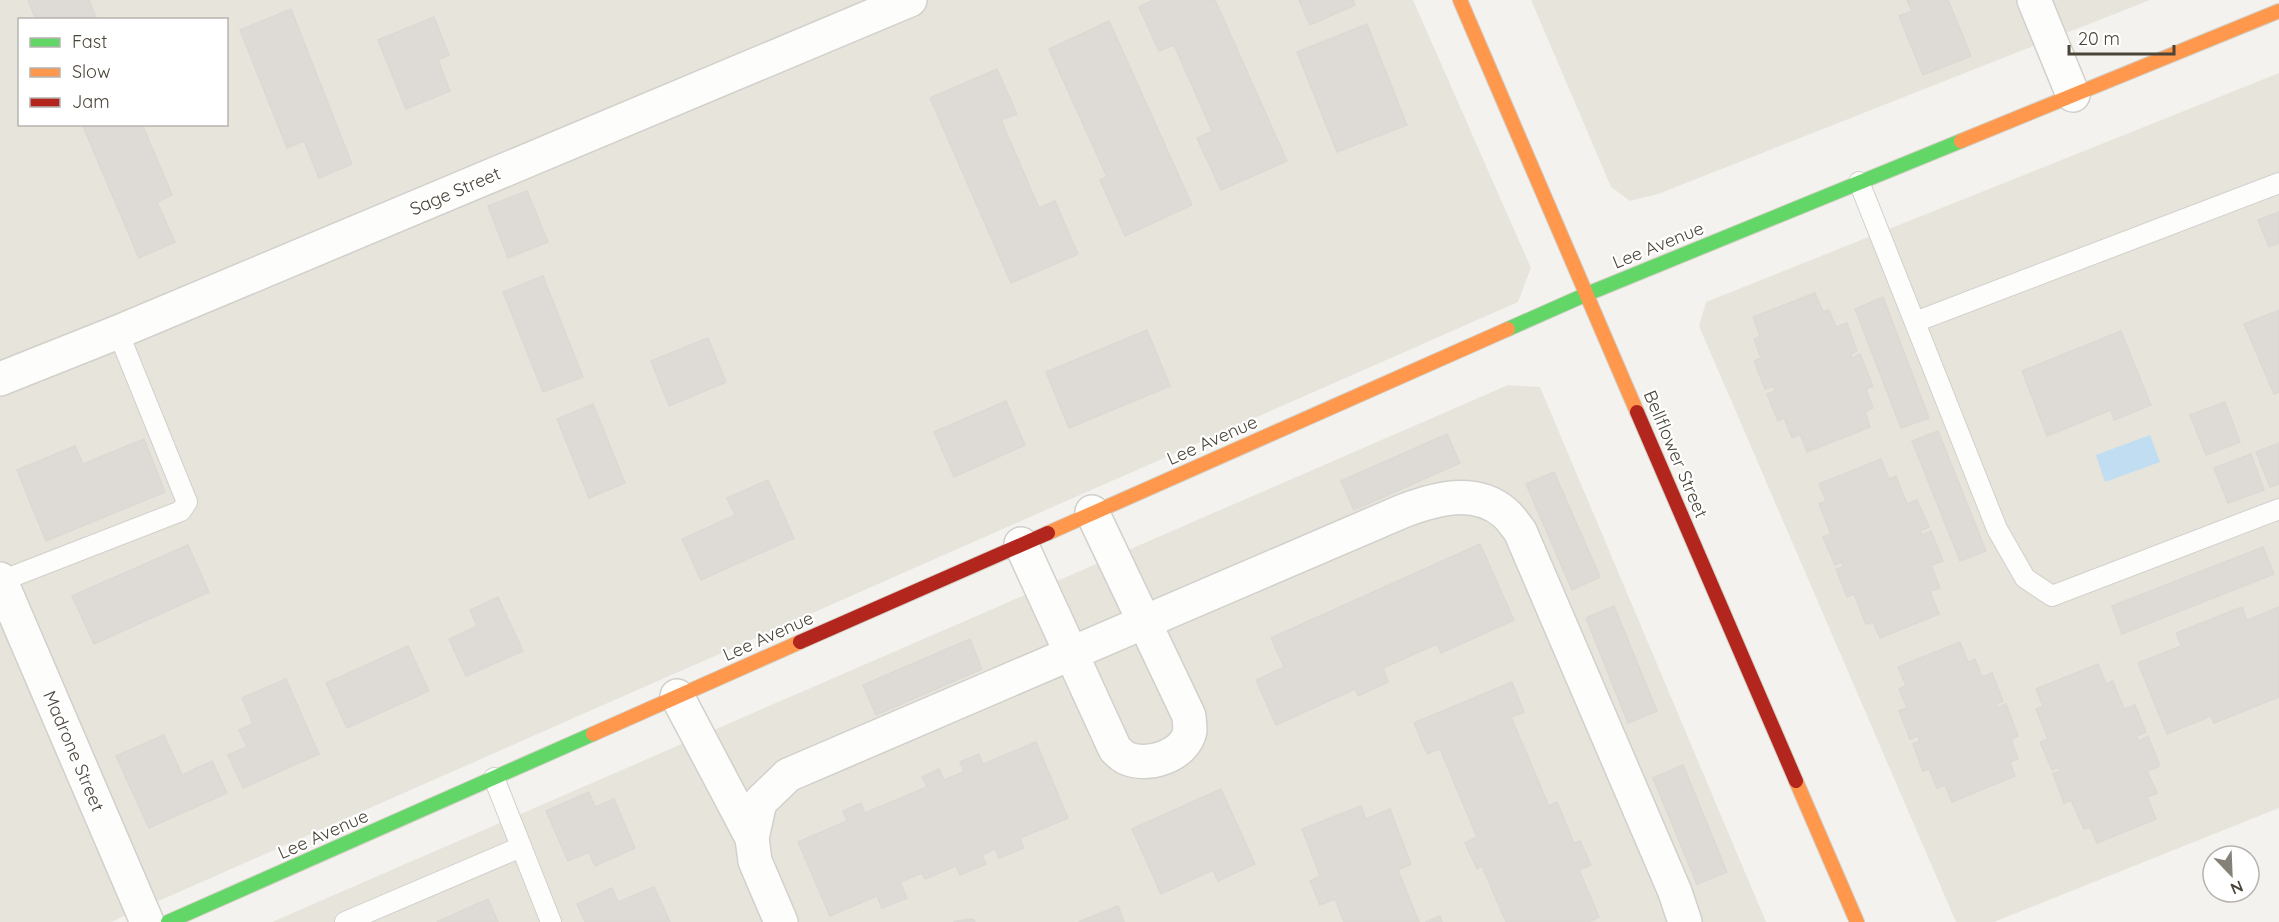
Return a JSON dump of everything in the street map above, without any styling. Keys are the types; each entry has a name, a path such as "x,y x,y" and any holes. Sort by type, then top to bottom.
{"street":[{"name":"Sage Street","path":"0,379 118,332 910,0"},
{"name":"Bellflower Street","path":"1460,0 1587,294 1849,920"},
{"path":"2034,0 2073,95"},
{"name":"Lee Avenue","path":"168,922 1587,294 2279,11"},
{"path":"781,922 755,861 752,838 760,801 788,775 1403,511 1433,500 1458,496 1484,501 1504,512 1520,531 1686,922"},
{"path":"1021,544 1115,749 1125,758 1142,762 1168,755 1184,745 1190,730 1189,716 1092,512"},
{"name":"Madrone Street","path":"0,580 147,922"},
{"path":"677,696 752,838"}],"lane":[{"path":"1859,182 1997,529 2025,578 2052,596 2279,509"},
{"path":"1915,322 2279,183"},
{"path":"0,580 181,511 188,502 118,332"},
{"path":"494,778 551,922"},
{"path":"345,922 521,847"}],"shaded area":[{"path":"0,0 1413,0 1531,268 1518,302 111,922 0,922"},
{"path":"1531,0 2150,0 1658,194 1630,201 1611,187"},
{"path":"2279,73 2279,808 1994,922 1956,922 1699,326 1706,302"},
{"path":"1508,385 1540,387 1766,922 272,922"}],"water":[{"path":"2150,435 2160,462 2105,482 2096,455"}],"building":[{"path":"28,0 89,0 96,18 35,18"},
{"path":"1153,0 1215,0 1287,161 1221,190 1197,138 1212,131 1174,45 1159,51 1139,7"},
{"path":"1299,0 1353,0 1355,5 1310,25"},
{"path":"1907,0 1948,0 1971,56 1923,75 1899,16 1912,11"},
{"path":"291,9 352,164 319,178 304,141 287,148 240,30"},
{"path":"434,17 449,55 438,60 450,91 406,109 378,40"},
{"path":"1109,21 1192,205 1125,236 1100,180 1107,177 1049,49"},
{"path":"1367,24 1407,125 1337,152 1297,52"},
{"path":"997,69 1017,114 1001,120 1039,208 1055,201 1078,254 1011,283 930,98"},
{"path":"83,126 143,126 172,195 157,202 175,242 139,258"},
{"path":"527,191 548,242 508,258 488,206"},
{"path":"2279,212 2279,243 2269,247 2258,220"},
{"path":"543,276 583,377 543,392 503,292"},
{"path":"1815,293 1823,312 1829,310 1836,327 1847,323 1857,351 1851,354 1852,358 1860,354 1873,386 1866,389 1873,408 1865,412 1870,427 1807,452 1800,434 1792,438 1784,418 1778,421 1767,394 1775,391 1773,386 1765,389 1754,361 1761,358 1754,339 1760,336 1753,317"},
{"path":"1883,297 1929,418 1901,428 1855,309"},
{"path":"2279,310 2279,392 2274,394 2244,324"},
{"path":"1147,330 1170,386 1069,428 1046,372"},
{"path":"2121,331 2151,405 2114,420 2111,410 2047,436 2022,371"},
{"path":"708,338 726,382 669,406 651,361"},
{"path":"1006,401 1025,445 954,477 934,432"},
{"path":"2225,402 2240,442 2206,455 2190,415"},
{"path":"593,404 625,483 589,498 557,419"},
{"path":"1938,431 1986,551 1960,561 1912,441"},
{"path":"1447,434 1460,463 1354,510 1341,481"},
{"path":"144,439 165,492 46,541 17,470 75,446 83,464"},
{"path":"2279,443 2279,484 2270,487 2256,452"},
{"path":"2251,454 2264,490 2228,503 2214,468"},
{"path":"1881,459 1889,479 1896,476 1907,504 1917,500 1929,527 1920,531 1922,535 1931,531 1943,561 1931,565 1940,588 1930,591 1939,614 1880,638 1873,622 1866,624 1854,594 1847,597 1836,569 1843,567 1842,562 1835,565 1823,537 1831,534 1819,504 1826,501 1819,484"},
{"path":"1554,472 1600,577 1572,590 1526,484"},
{"path":"768,480 794,538 701,580 682,539 735,515 727,498"},
{"path":"1480,544 1514,620 1441,653 1437,644 1383,668 1388,682 1358,696 1355,689 1276,725 1256,680 1284,667 1271,638"},
{"path":"188,545 209,592 94,644 72,596"},
{"path":"2263,547 2274,574 2122,634 2112,606"},
{"path":"498,597 523,651 466,676 449,639 477,626 470,610"},
{"path":"1614,606 1657,711 1628,723 1586,618"},
{"path":"2242,607 2247,620 2279,607 2279,697 2214,723 2211,716 2167,734 2138,663 2181,646 2176,633"},
{"path":"970,639 982,669 876,715 863,685"},
{"path":"1960,642 1968,662 1975,659 1982,677 1992,673 2003,701 1996,704 1997,708 2006,704 2018,736 2011,739 2018,759 2010,762 2015,776 1952,802 1945,785 1937,788 1929,769 1923,771 1913,744 1920,741 1918,736 1910,739 1899,711 1907,708 1899,689 1906,686 1898,667"},
{"path":"408,646 429,691 347,728 326,683"},
{"path":"2098,664 2106,684 2113,681 2124,709 2135,705 2146,732 2137,736 2139,741 2148,736 2160,766 2147,771 2157,793 2147,797 2156,819 2097,843 2090,827 2084,829 2071,800 2064,803 2053,774 2060,771 2058,767 2052,770 2040,742 2048,739 2036,709 2043,706 2036,689"},
{"path":"286,679 319,754 243,788 228,755 247,747 239,730 253,724 242,698"},
{"path":"1512,682 1524,712 1511,717 1549,806 1557,802 1574,843 1580,841 1591,865 1579,870 1599,917 1589,922 1506,922 1482,866 1477,869 1465,843 1477,837 1440,749 1427,754 1414,723"},
{"path":"164,735 182,775 212,761 227,793 149,828 116,756"},
{"path":"1036,742 1068,818 1020,838 1024,848 999,858 995,849 982,855 986,864 960,875 956,866 925,879 922,873 900,882 907,898 882,908 877,896 830,916 798,842 847,821 843,811 861,803 865,813 927,787 922,777 939,769 944,780 964,772 960,762 979,754 983,764"},
{"path":"1683,765 1727,872 1697,884 1653,778"},
{"path":"1221,789 1255,864 1218,881 1213,870 1161,894 1132,829"},
{"path":"589,792 595,807 614,799 635,848 595,866 589,852 568,861 546,811"},
{"path":"1361,806 1366,819 1390,809 1411,864 1398,870 1419,922 1344,922 1335,899 1320,905 1310,881 1320,876 1302,829"},
{"path":"654,887 670,922 585,922 577,904 612,888 618,902"},
{"path":"488,899 498,922 437,922"},
{"path":"1118,906 1124,922 1078,922"},
{"path":"1440,916 1442,922 1425,922"},
{"path":"973,919 975,922 953,922 956,921"}],"traffic: fast":[{"path":"1508,329 1587,294 1961,141"},
{"path":"168,922 593,734"}],"traffic: slow":[{"path":"1460,0 1637,412"},
{"path":"1961,141 2279,11"},
{"path":"1048,533 1508,329"},
{"path":"593,734 800,642"},
{"path":"1796,781 1857,922"}],"traffic: jam":[{"path":"1637,412 1796,781"},
{"path":"800,642 1048,533"}]}
